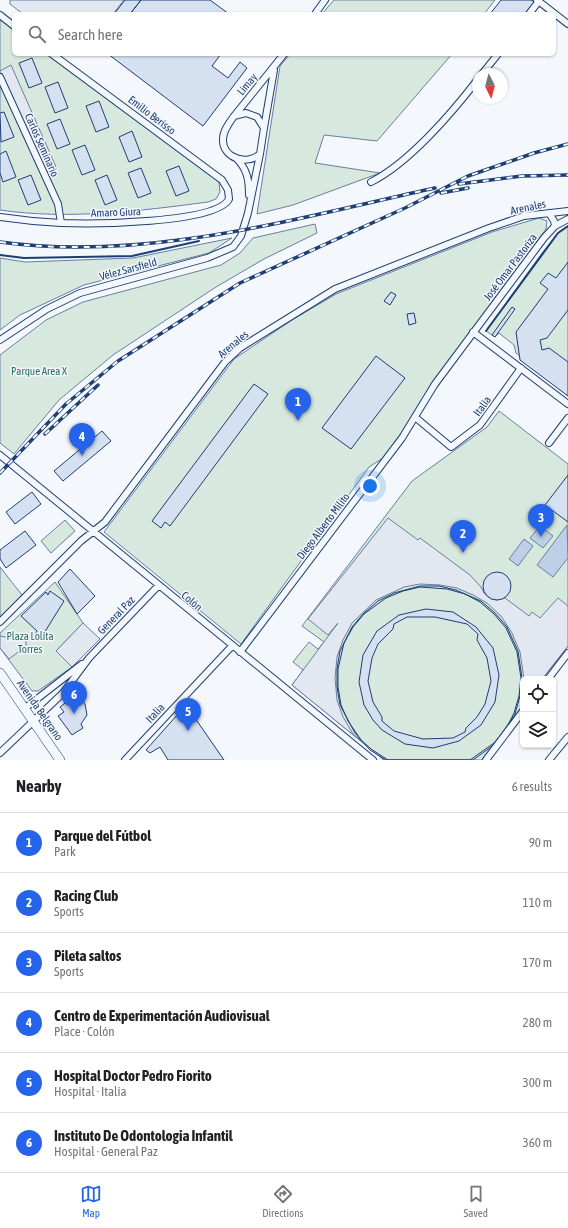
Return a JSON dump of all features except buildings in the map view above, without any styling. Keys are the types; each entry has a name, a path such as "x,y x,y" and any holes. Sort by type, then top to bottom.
{"main road":[{"name":"Avenida Belgrano","path":"0,673 60,760"}],"street":[{"path":"316,12 325,0"},
{"path":"530,12 538,1 552,12"},
{"path":"0,15 12,24"},
{"path":"556,15 568,24"},
{"name":"Emilio Berisso","path":"55,56 222,180 228,190 229,199"},
{"name":"Limay","path":"234,116 282,56"},
{"path":"486,68 495,56"},
{"name":"Limay","path":"264,128 272,76 276,64"},
{"name":"Carlos Seminario","path":"0,77 58,204 61,223"},
{"path":"371,182 393,169 450,114 472,86"},
{"path":"240,114 252,114 257,117 264,128 260,154 248,160 236,158 225,150 222,141 223,135 234,116 240,114"},
{"name":"Vélez Sarsfield","path":"0,340 47,308 80,293 207,258 227,251 238,241 248,213 260,154"},
{"name":"Vélez Sarsfield","path":"236,158 245,170 249,181 248,213"},
{"name":"Amaro Giura","path":"0,218 61,223 126,222 172,218 212,210 223,206 229,199"},
{"name":"Arenales","path":"0,622 92,532 105,522 225,362 240,348 335,289 489,228 524,216 568,211"},
{"path":"549,213 555,226"},
{"name":"José Omar Pastoriza","path":"473,332 555,226 568,219"},
{"path":"473,332 568,404"},
{"name":"Diego Alberto Milito","path":"240,652 402,438 435,384 473,332"},
{"name":"Italia","path":"415,417 451,447 480,425 521,368"},
{"path":"549,442 568,418"},
{"name":"Colón","path":"0,455 158,586 373,760"},
{"name":"General Paz","path":"0,753 63,693 89,658 158,586"},
{"name":"Italia","path":"125,760 232,646"},
{"path":"550,676 568,653"},
{"name":"General Paz","path":"24,708 89,658"},
{"path":"486,760 522,712"},
{"path":"549,760 567,740"}],"green space":[{"path":"334,0 495,0 486,12 324,12"},
{"path":"0,20 12,29 12,56 49,56 219,182 220,192 216,199 208,202 130,211 78,214 26,213 0,210"},
{"path":"288,56 450,56 377,141 324,135 315,163 380,173 293,205 257,214 280,66"},
{"path":"539,218 547,221 546,229 433,382 402,432 383,458 369,467 241,644 104,532 234,359 292,320 336,294 492,232"},
{"name":"Parque Area X","path":"315,224 317,233 264,259 216,287 113,355 59,400 14,454 0,443 0,355 46,320 83,302 221,265 240,253 253,238"},
{"path":"568,226 568,396 516,353 514,345 499,333 495,337 486,331 542,253 558,233"},
{"path":"232,238 209,253 84,285 20,315 0,330 0,258 25,262 133,258"},
{"path":"499,411 568,464 568,646 544,676 520,676 520,709 482,760 384,760 292,685 303,670 293,662 309,642 318,649 324,642 302,626 412,481 487,427"},
{"path":"65,520 75,531 51,553 41,541"},
{"path":"0,567 22,595 0,617"},
{"name":"Plaza Lolita Torres","path":"55,582 83,623 56,651 72,667 38,691 32,691 0,648 0,633"}],"shaded area":[{"path":"10,0 124,0 115,12 20,12 10,4"},
{"path":"11,65 56,167 41,174 0,82 0,71"},
{"path":"388,518 418,540 420,538 470,575 481,587 484,593 491,599 497,600 505,598 529,616 532,612 540,618 558,598 568,606 568,646 544,676 524,676 520,652 512,633 501,616 487,603 473,595 457,588 420,584 404,587 376,600 352,623 343,640 337,657 335,678 337,700 343,717 353,734 384,760 292,685 338,623 328,635 308,619"},
{"path":"83,623 100,639 72,667 56,651"},
{"path":"0,636 26,641 26,646 9,659 0,648"}],"water":[{"path":"567,525 568,558 553,577 537,565"},
{"path":"540,526 553,536 543,548 530,538"},
{"path":"524,539 533,546 518,566 509,559"}],"railway":[{"path":"0,473 66,404 118,361 240,283 405,208 468,176 534,153 568,144"},
{"path":"459,184 522,176 568,175"},
{"path":"0,242 55,247 110,246 164,242 273,224 435,188"},
{"path":"441,193 468,188"},
{"path":"45,434 98,385"}],"wall":[{"path":"486,331 558,233 568,226"},
{"path":"0,255 24,258 132,256 199,241"}],"place":[{"name":"Parque del Fútbol","path":"298,421"},
{"name":"Centro de Experimentación Audiovisual","path":"82,456"},
{"name":"Pileta saltos","path":"541,537"},
{"name":"Racing Club","path":"463,553"},
{"name":"Instituto De Odontologia Infantil","path":"74,714"},
{"name":"Hospital Doctor Pedro Fiorito","path":"188,731"}]}
